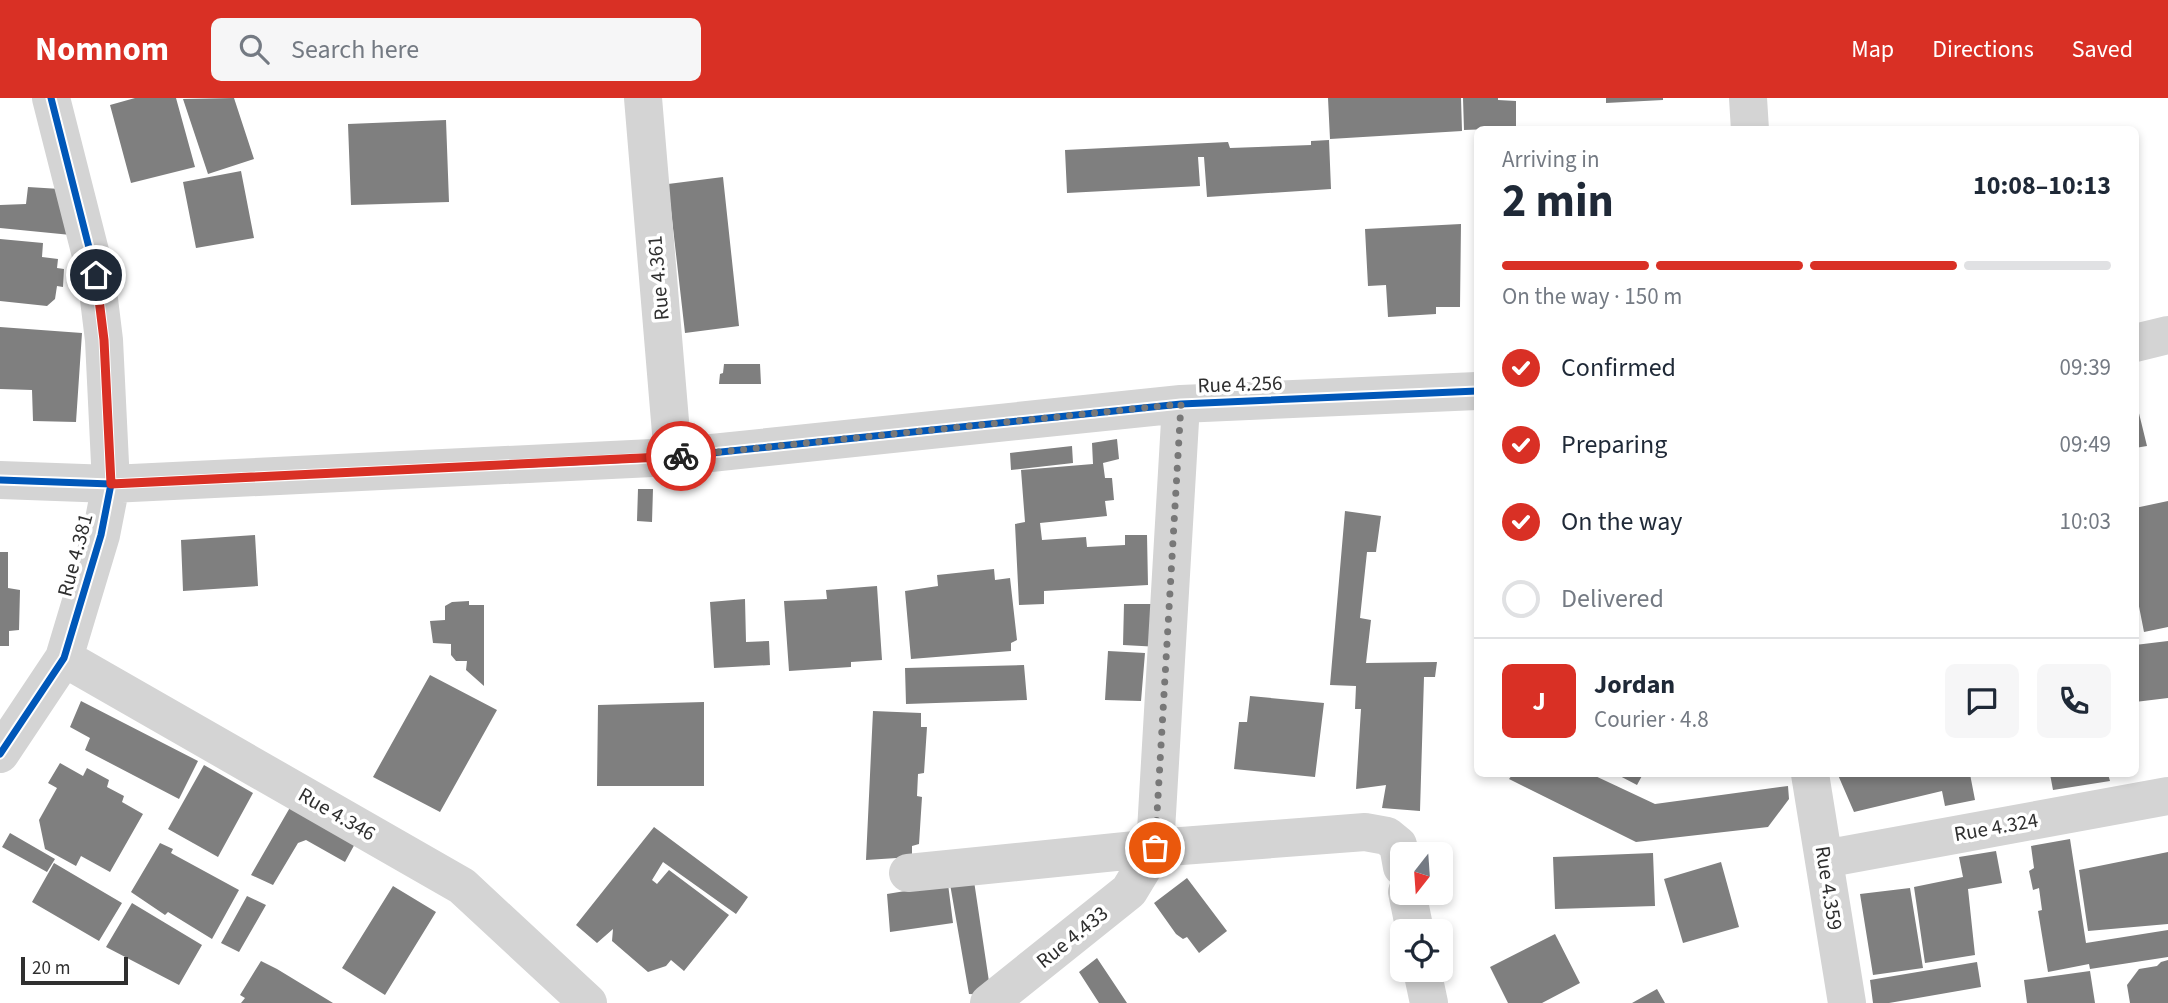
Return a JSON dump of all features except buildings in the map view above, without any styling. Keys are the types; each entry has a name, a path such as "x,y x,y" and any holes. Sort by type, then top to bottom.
{"street":[{"name":"Rue 4.381","path":"0,754 64,657 101,535 111,484 104,340 96,275 51,98"},
{"name":"Rue 4.361","path":"643,98 673,457"},
{"path":"1748,98 1750,126"},
{"path":"2139,342 2168,335"},
{"name":"Rue 4.256","path":"0,480 111,484 673,457 1181,404 1474,391"},
{"name":"Rue 4.433","path":"989,1003 1129,891 1155,848 1181,404"},
{"name":"Rue 4.346","path":"64,657 462,886 588,1003"},
{"name":"Rue 4.359","path":"1810,777 1847,1003"},
{"name":"Rue 4.324","path":"1824,859 2168,796"},
{"path":"908,873 1155,848 1365,832 1387,836 1394,842"},
{"path":"1425,982 1429,1003"}],"cycle path":[{"path":"0,754 64,658 101,535 111,484 104,340 96,275 51,98"},
{"path":"0,480 111,484 673,457 1181,404 1474,391"}],"way so far":[{"path":"681,456 1181,404 1155,848"}],"route":[{"path":"96,275 104,340 111,484 681,456"}]}
